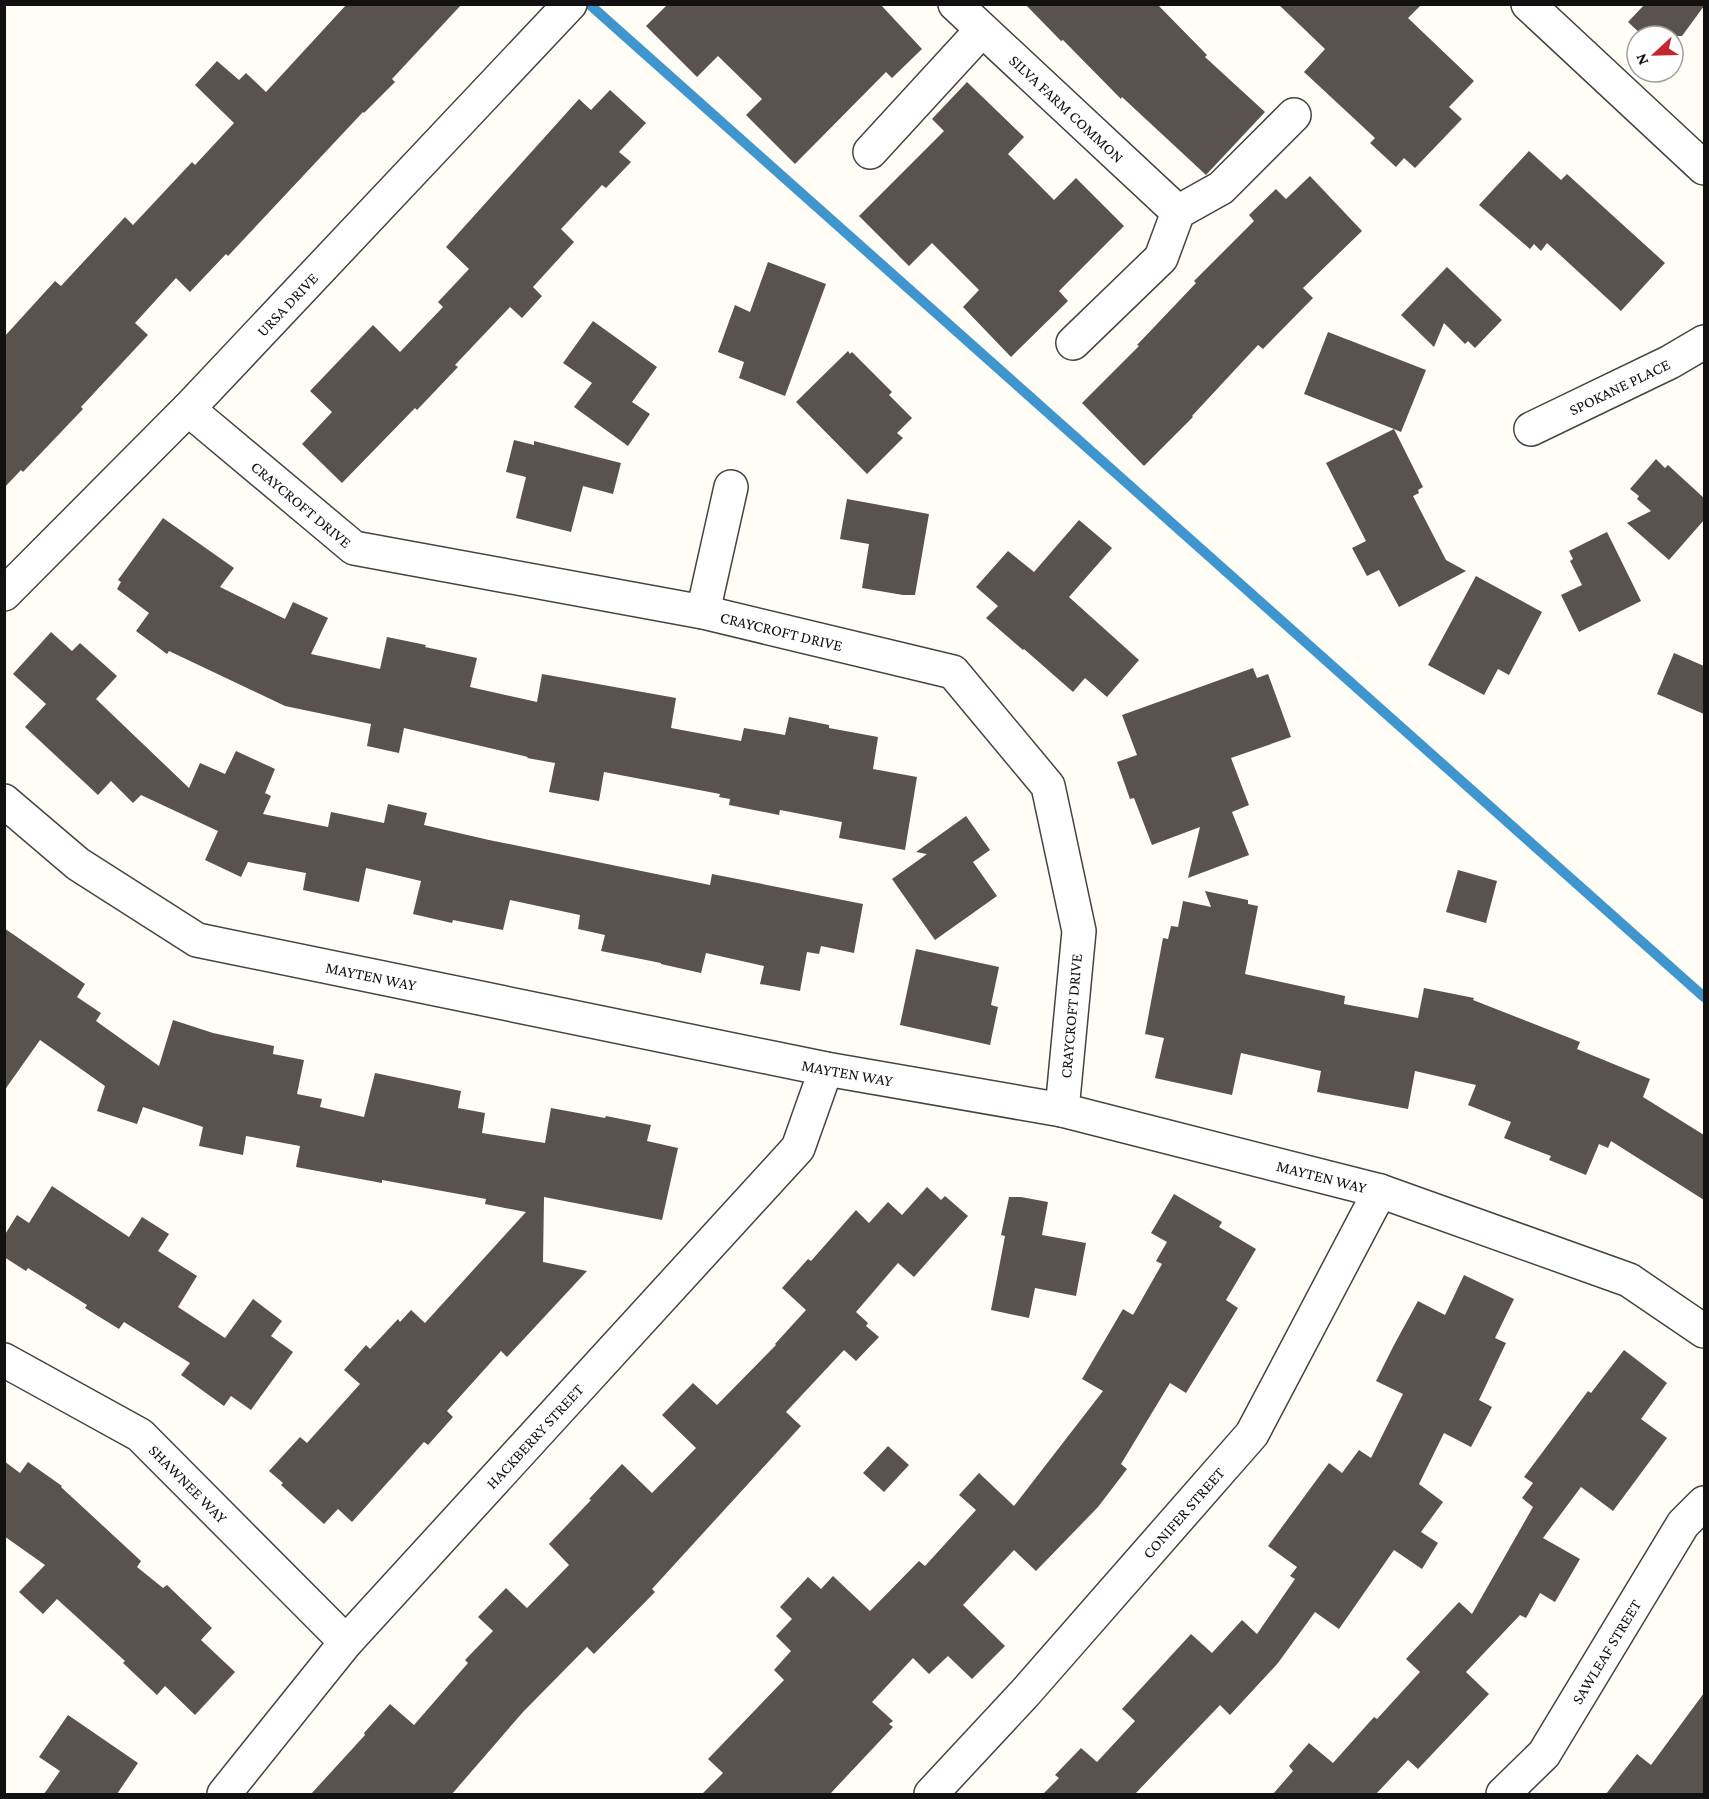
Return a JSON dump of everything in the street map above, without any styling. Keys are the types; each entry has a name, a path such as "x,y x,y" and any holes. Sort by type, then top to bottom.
{"street":[{"name":"SILVA FARM COMMON","path":"955,4 1178,212"},
{"path":"1528,4 1704,168"},
{"name":"URSA DRIVE","path":"4,594 188,409 568,7"},
{"path":"870,152 982,30"},
{"path":"1073,343 1161,258 1178,212 1221,188 1294,115"},
{"name":"SPOKANE PLACE","path":"1531,429 1670,362 1704,342"},
{"name":"CRAYCROFT DRIVE","path":"188,409 354,548 703,612 953,672 1048,786 1079,931 1062,1110"},
{"path":"703,612 731,487"},
{"name":"MAYTEN WAY","path":"4,801 78,864 197,940 826,1068 1062,1110 1380,1191 1629,1280 1704,1331"},
{"name":"HACKBERRY STREET","path":"224,1794 346,1642 798,1148 826,1068"},
{"name":"CONIFER STREET","path":"931,1794 1025,1693 1252,1434 1380,1191"},
{"name":"SHAWNEE WAY","path":"4,1360 140,1435 346,1642"},
{"name":"SAWLEAF STREET","path":"1503,1794 1544,1754 1683,1524 1704,1503"}],"building":[{"path":"347,4 462,4 392,79 395,82 363,112 228,256 226,254 190,292 176,278 135,323 148,335 81,407 83,409 23,472 21,470 4,488 4,337 55,281 61,286 125,217 133,225 192,162 195,165 234,123 195,85 217,61 239,80 246,73 266,92"},
{"path":"668,4 880,4 922,49 892,78 886,72 795,164 746,115 762,99 718,56 697,77 646,26"},
{"path":"1025,4 1157,4 1207,55 1205,57 1265,112 1206,175 1122,97 1121,99"},
{"path":"1278,4 1422,4 1408,18 1474,81 1449,107 1462,119 1415,168 1404,158 1396,167 1370,143 1375,138 1304,72 1325,49"},
{"path":"1645,4 1704,4 1685,32 1685,24 1630,24 1628,22"},
{"path":"967,82 1024,137 1008,154 1054,200 1076,178 1124,226 1059,291 1068,301 1011,357 963,307 979,290 932,243 909,266 859,216 944,131 932,119"},
{"path":"610,90 646,123 619,152 631,162 606,188 602,185 561,229 574,242 533,287 542,296 522,318 510,307 455,365 458,367 417,410 415,408 342,483 302,444 332,412 310,391 373,325 400,352 443,307 438,302 469,269 446,247 579,99 591,110"},
{"path":"1529,151 1561,180 1567,174 1665,263 1621,311 1547,243 1541,251 1534,244 1530,249 1479,205"},
{"path":"1310,176 1362,231 1303,288 1313,298 1263,349 1258,345 1193,417 1144,466 1082,403 1139,346 1137,345 1196,283 1194,281 1254,221 1249,215 1276,189 1286,199"},
{"path":"768,262 826,284 785,396 739,378 744,362 718,352 735,305 750,312"},
{"path":"1447,267 1502,320 1475,348 1468,341 1465,344 1444,323 1434,347 1401,315"},
{"path":"593,321 657,367 632,402 650,414 628,446 574,407 592,383 563,363"},
{"path":"1328,332 1426,370 1401,432 1304,394"},
{"path":"848,351 850,354 852,352 892,392 889,395 912,418 897,433 903,438 867,474 796,402"},
{"path":"1394,429 1423,487 1413,496 1446,560 1466,571 1399,607 1379,570 1367,576 1352,548 1366,541 1326,463"},
{"path":"514,440 534,445 534,441 621,463 613,494 583,486 571,532 516,518 526,477 506,472"},
{"path":"1656,459 1665,468 1668,465 1704,498 1704,520 1669,560 1627,523 1651,511 1637,499 1639,496 1630,489"},
{"path":"847,499 929,514 915,595 862,588 869,544 840,539"},
{"path":"163,518 234,568 220,587 285,619 293,602 328,618 311,654 380,669 387,637 477,658 470,687 537,702 542,674 676,698 671,728 741,741 744,728 785,735 789,717 829,725 829,728 878,737 873,769 917,777 905,850 839,838 842,822 780,810 779,815 729,805 730,799 719,797 720,794 604,772 599,801 549,792 555,763 404,728 399,753 367,746 371,724 285,706 169,651 167,654 136,631 149,613 117,589 121,582 118,580"},
{"path":"1079,520 1112,548 1069,597 1139,660 1107,697 1085,678 1073,692 986,618 998,606 976,587 1008,551 1034,572"},
{"path":"1607,532 1641,601 1579,632 1561,595 1582,585 1570,561 1573,559 1569,551"},
{"path":"1476,576 1542,612 1509,675 1498,669 1484,695 1428,665"},
{"path":"51,632 72,651 80,643 117,676 96,699 189,788 200,763 225,774 236,751 275,769 265,793 271,796 263,814 328,827 331,812 384,823 388,804 427,813 424,825 489,840 710,885 712,874 863,904 854,953 821,946 819,954 807,952 800,991 760,984 764,966 706,953 701,973 601,951 605,935 578,929 580,915 510,900 503,930 453,920 452,923 413,914 421,881 366,868 359,902 303,890 306,873 248,862 241,877 205,860 218,831 141,795 133,803 111,781 98,795 25,727 46,704 13,674"},
{"path":"1674,653 1704,666 1704,714 1657,694"},
{"path":"1253,668 1257,678 1268,674 1291,737 1231,758 1249,805 1232,812 1249,855 1188,878 1200,827 1152,845 1134,798 1130,799 1117,762 1137,755 1122,715"},
{"path":"966,816 990,850 973,862 997,896 935,940 892,879 927,854 916,852"},
{"path":"1458,870 1497,881 1486,923 1446,912"},
{"path":"1205,891 1248,900 1248,904 1258,906 1245,974 1345,996 1344,1004 1418,1018 1424,988 1474,998 1473,1000 1580,1042 1577,1049 1650,1079 1643,1097 1704,1135 1704,1200 1611,1141 1608,1148 1599,1144 1586,1175 1549,1160 1551,1156 1504,1138 1511,1122 1468,1105 1476,1085 1415,1071 1408,1109 1317,1092 1321,1071 1241,1053 1232,1095 1155,1078 1164,1038 1145,1034 1163,938 1168,939 1171,926 1178,927 1183,901 1211,907"},
{"path":"4,928 85,984 77,997 101,1013 96,1021 159,1066 173,1020 213,1033 274,1046 273,1054 304,1060 297,1094 322,1099 320,1107 364,1117 375,1073 461,1091 458,1108 485,1113 482,1133 545,1143 551,1108 651,1125 647,1141 678,1148 662,1220 544,1197 543,1262 587,1271 507,1357 501,1351 447,1411 453,1417 428,1445 424,1442 352,1522 338,1509 324,1524 269,1471 300,1437 307,1443 360,1384 344,1370 366,1345 370,1349 398,1319 400,1322 411,1310 425,1323 526,1212 485,1204 486,1199 296,1167 300,1146 246,1136 243,1155 199,1146 203,1127 143,1107 137,1124 97,1111 105,1086 40,1040 4,1091"},
{"path":"916,949 999,967 991,1005 998,1007 990,1045 900,1025"},
{"path":"52,1186 129,1237 142,1217 169,1234 158,1251 197,1276 178,1307 225,1338 253,1299 282,1321 271,1336 293,1352 251,1410 231,1396 224,1406 181,1375 190,1363 124,1322 119,1329 85,1308 87,1305 28,1268 26,1271 4,1257 4,1236 17,1215 29,1223"},
{"path":"927,1187 941,1200 945,1196 968,1216 914,1277 898,1263 856,1312 868,1323 866,1326 879,1337 856,1361 844,1350 786,1412 801,1426 652,1589 655,1592 594,1654 587,1647 523,1712 452,1794 311,1794 390,1704 414,1725 468,1663 465,1660 493,1631 478,1617 506,1588 527,1608 569,1565 549,1544 622,1464 652,1493 696,1448 662,1415 693,1383 717,1405 776,1345 806,1310 782,1288 808,1259 811,1261 856,1210 869,1223 888,1202 902,1215"},
{"path":"1174,1194 1222,1222 1219,1227 1256,1249 1226,1300 1238,1308 1186,1393 1170,1383 1121,1464 1127,1469 1098,1507 1036,1571 1014,1550 963,1605 1005,1646 972,1679 948,1656 929,1674 913,1658 872,1702 893,1721 889,1724 893,1727 830,1794 702,1794 723,1773 708,1759 784,1680 774,1670 791,1651 776,1636 792,1619 780,1607 808,1577 821,1589 833,1576 870,1611 919,1561 925,1566 976,1510 959,1495 979,1473 1014,1506 1103,1391 1082,1379 1123,1309 1133,1315 1162,1264 1156,1261 1167,1242 1151,1233"},
{"path":"1009,1197 1048,1202 1042,1235 1086,1243 1076,1296 1035,1288 1029,1318 991,1310 1005,1236 1001,1235"},
{"path":"1464,1275 1514,1299 1495,1338 1506,1343 1479,1400 1492,1407 1471,1447 1444,1433 1419,1484 1443,1502 1421,1532 1438,1543 1422,1569 1394,1550 1339,1629 1315,1612 1278,1663 1230,1715 1220,1705 1135,1794 1043,1794 1059,1778 1055,1775 1081,1748 1097,1762 1135,1721 1122,1709 1191,1634 1212,1653 1242,1620 1257,1634 1295,1579 1290,1576 1297,1567 1268,1546 1329,1463 1342,1473 1359,1450 1371,1458 1403,1394 1376,1381 1394,1345 1418,1301 1445,1315"},
{"path":"1624,1350 1667,1383 1641,1419 1667,1438 1613,1511 1581,1487 1543,1538 1580,1559 1555,1602 1540,1593 1526,1618 1520,1615 1466,1672 1489,1694 1418,1769 1408,1760 1376,1794 1273,1794 1293,1771 1289,1766 1309,1743 1333,1763 1374,1717 1377,1719 1420,1672 1406,1659 1459,1602 1472,1614 1533,1507 1522,1498 1533,1483 1524,1477 1588,1391 1591,1393"},
{"path":"888,1446 909,1465 884,1492 863,1473"},
{"path":"4,1461 20,1473 28,1462 62,1486 141,1561 137,1567 163,1588 167,1585 212,1628 201,1640 235,1672 195,1715 165,1686 157,1695 123,1663 125,1661 57,1599 43,1614 19,1592 45,1565 4,1536"},
{"path":"1704,1693 1704,1794 1606,1794 1637,1754 1651,1765"},
{"path":"68,1715 138,1763 117,1794 44,1794 60,1771 39,1757"}],"waterway":[{"path":"589,4 1704,997"}]}
